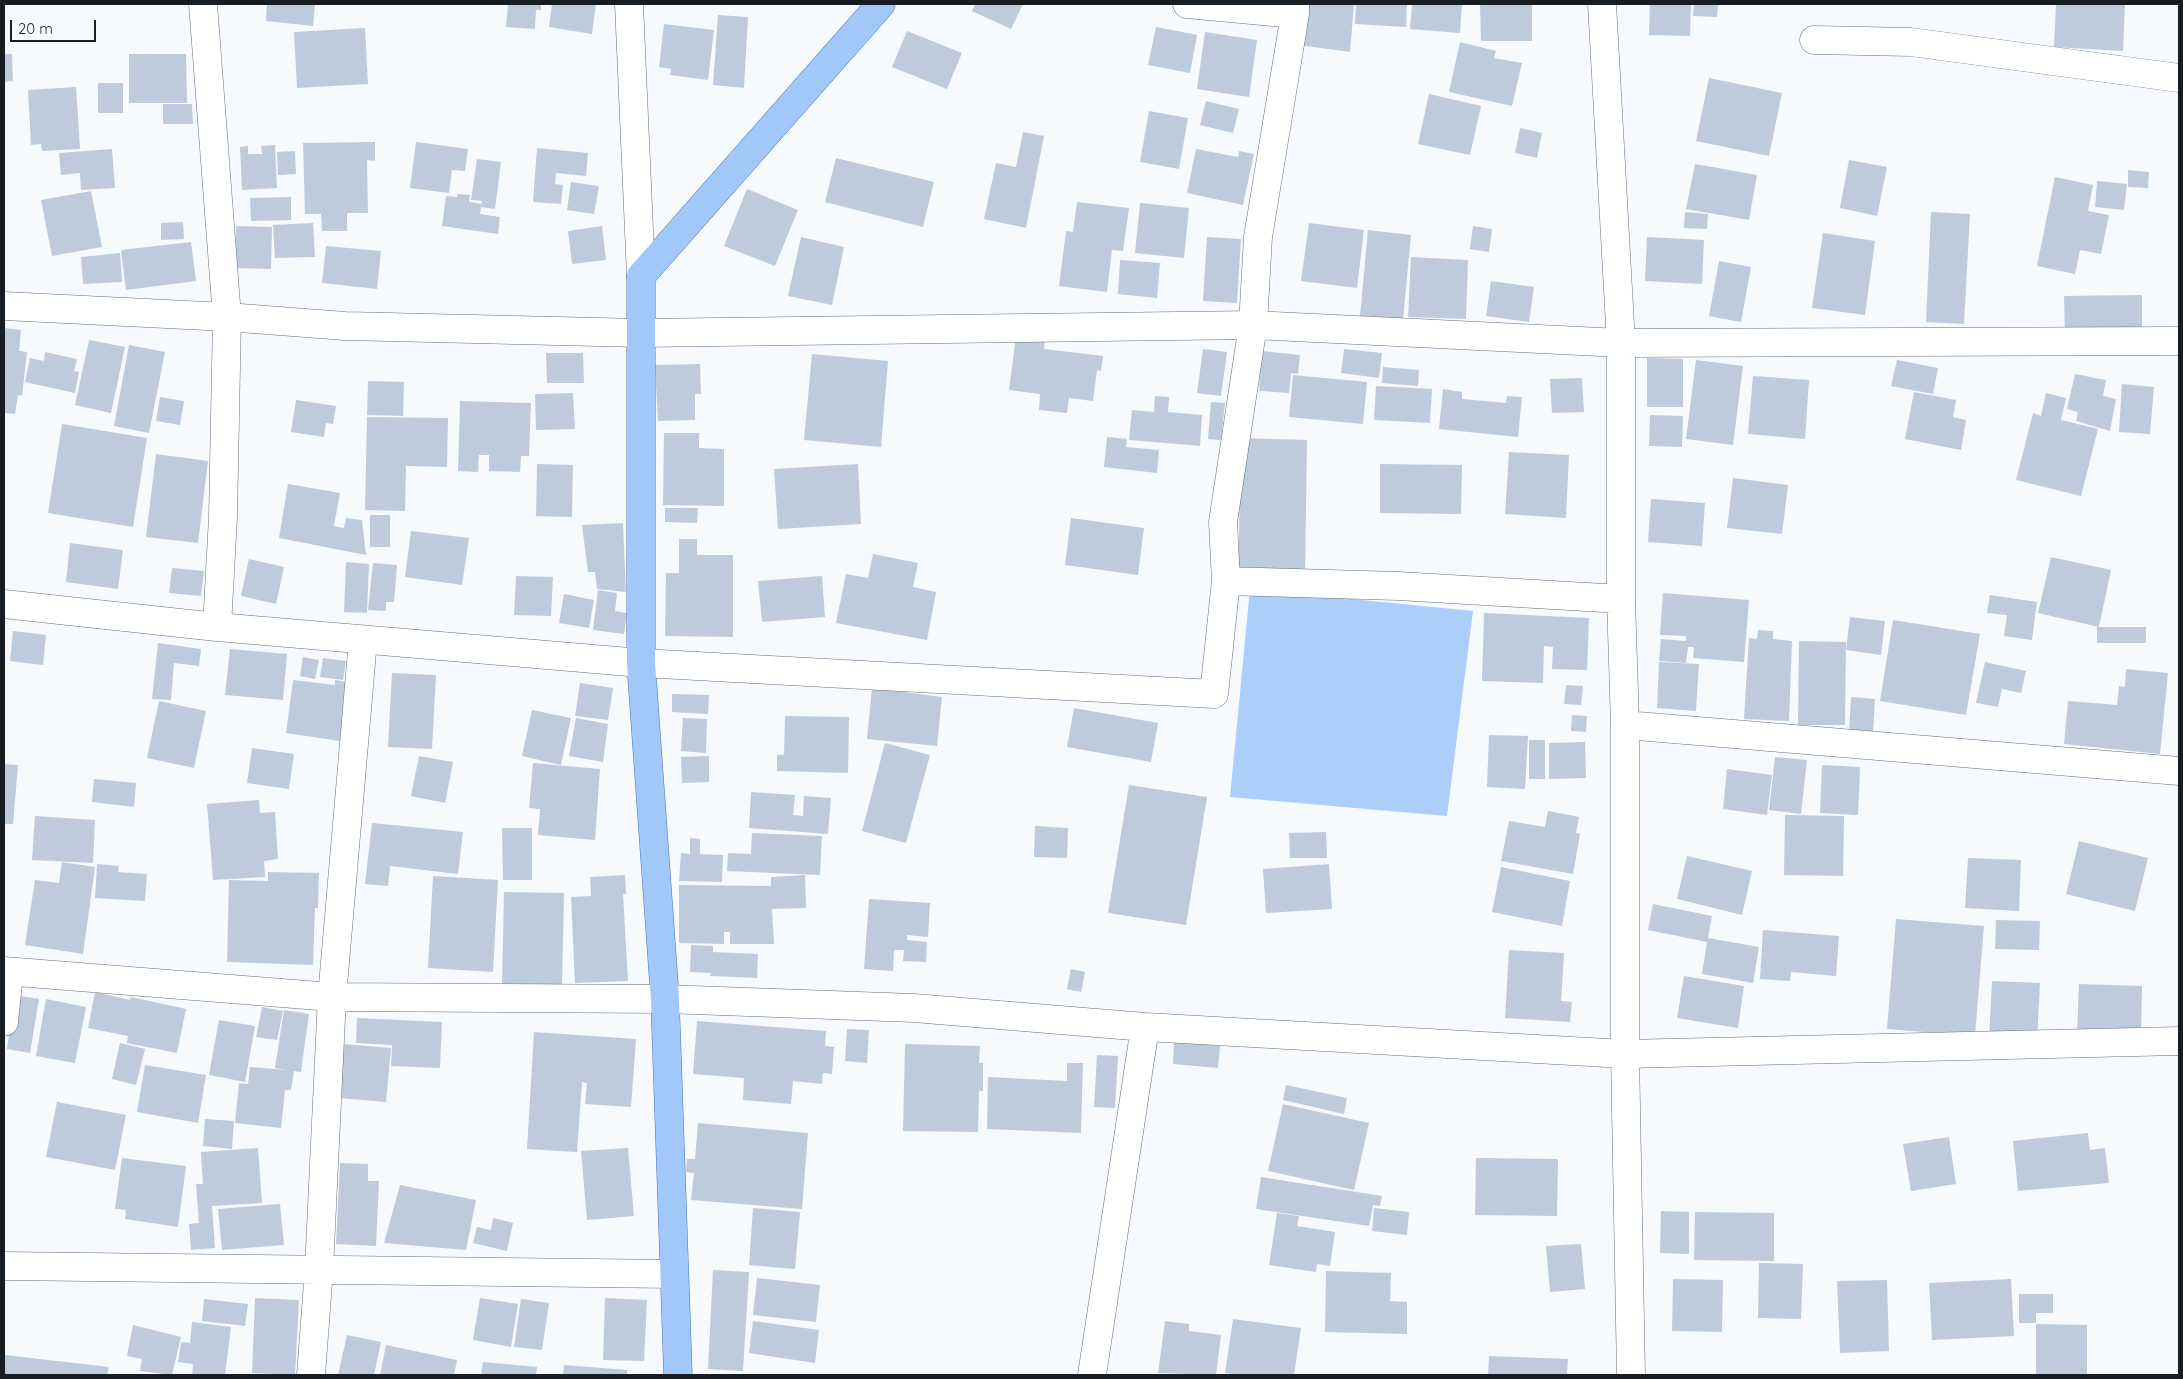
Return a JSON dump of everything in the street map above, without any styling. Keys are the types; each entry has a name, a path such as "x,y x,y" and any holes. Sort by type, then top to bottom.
{"main road":[{"path":"678,1375 665,999 641,663 640,276 881,4"}],"street":[{"path":"203,4 226,317 223,517 217,627"},
{"path":"629,4 640,276"},
{"path":"4,604 217,627 641,663 1214,694 1226,581 1223,522 1253,325 1258,237 1295,9 1187,4"},
{"path":"1602,4 1620,343 1621,599 1625,726 1625,1054 1631,1375"},
{"path":"1814,40 1911,42 2179,78"},
{"path":"4,306 226,317 344,326 641,333 1253,325 1620,343 2179,341"},
{"path":"1226,581 1398,586 1621,599"},
{"path":"310,1375 319,1269 332,997 363,640"},
{"path":"1625,726 2179,771"},
{"path":"4,1022 6,971 332,997 665,999 914,1008 1145,1027 1625,1054 2179,1042"},
{"path":"1092,1375 1145,1027"},
{"path":"4,1266 674,1274"}],"shaded area":[{"path":"1250,589 1473,611 1447,816 1230,797"}],"building":[{"path":"267,4 315,4 313,26 266,21"},
{"path":"508,4 541,4 541,10 536,10 535,29 506,27"},
{"path":"552,4 596,4 592,34 549,27"},
{"path":"975,4 1023,4 1011,29 972,11"},
{"path":"1309,4 1354,4 1350,52 1299,45"},
{"path":"1356,4 1407,4 1406,27 1355,24"},
{"path":"1412,4 1462,4 1460,33 1410,29"},
{"path":"1480,4 1532,4 1532,41 1481,41"},
{"path":"1650,4 1691,4 1690,36 1649,35"},
{"path":"1694,4 1718,4 1717,17 1693,16"},
{"path":"2056,4 2125,4 2123,51 2054,47"},
{"path":"718,15 748,17 744,88 713,85"},
{"path":"664,24 714,30 708,80 670,75 671,69 659,67"},
{"path":"1156,27 1197,35 1190,73 1148,65"},
{"path":"365,28 368,84 297,88 294,32"},
{"path":"907,31 962,53 947,89 892,67"},
{"path":"1205,32 1257,40 1249,97 1197,89"},
{"path":"1460,42 1496,51 1494,58 1522,63 1512,106 1449,92"},
{"path":"4,54 12,54 13,81 4,82"},
{"path":"129,54 186,54 187,103 129,103"},
{"path":"1709,78 1782,93 1769,156 1696,141"},
{"path":"98,83 123,83 123,113 98,113"},
{"path":"76,87 80,149 42,151 41,144 31,145 28,90"},
{"path":"1429,94 1481,106 1470,155 1418,144"},
{"path":"1206,101 1239,109 1233,133 1200,125"},
{"path":"163,104 192,104 193,124 163,124"},
{"path":"1149,111 1188,118 1179,169 1140,162"},
{"path":"1520,128 1542,133 1537,158 1515,153"},
{"path":"1023,132 1044,136 1026,228 984,219 996,163 1016,167"},
{"path":"375,142 375,161 367,160 368,213 347,213 347,231 322,231 321,214 305,214 303,143"},
{"path":"416,142 468,149 465,171 452,170 449,193 410,188"},
{"path":"275,145 277,188 242,190 240,147 248,146 248,154 262,154 261,146"},
{"path":"537,148 588,153 586,176 556,173 555,184 563,185 561,204 533,202"},
{"path":"112,149 115,188 81,190 80,173 61,175 59,153"},
{"path":"1196,149 1238,157 1239,151 1254,154 1243,205 1187,193"},
{"path":"295,151 296,174 278,175 277,152"},
{"path":"836,158 934,182 923,227 825,202"},
{"path":"477,159 501,162 495,209 481,207 480,214 500,217 498,234 442,226 446,196 457,197 457,194 470,195 469,202 482,204 482,201 471,200"},
{"path":"1849,160 1887,167 1877,216 1840,208"},
{"path":"1695,164 1757,175 1749,220 1686,209"},
{"path":"2128,170 2149,172 2148,188 2128,187"},
{"path":"2055,177 2093,185 2088,211 2109,215 2101,254 2080,250 2075,274 2037,266"},
{"path":"2097,181 2127,184 2124,210 2095,207"},
{"path":"571,182 599,186 594,214 567,210"},
{"path":"747,189 798,210 775,266 724,246"},
{"path":"91,191 102,247 52,256 41,200"},
{"path":"291,197 291,220 251,221 250,198"},
{"path":"1077,202 1129,208 1123,251 1112,250 1107,292 1059,286 1066,231 1073,232"},
{"path":"1140,203 1189,208 1184,258 1135,253"},
{"path":"1685,212 1708,214 1707,229 1684,228"},
{"path":"1931,212 1970,214 1964,324 1926,322"},
{"path":"183,222 184,239 161,240 161,223"},
{"path":"313,223 315,257 275,258 273,225"},
{"path":"1309,223 1364,230 1357,288 1301,281"},
{"path":"236,226 272,227 271,269 235,268"},
{"path":"602,226 606,260 572,264 568,231"},
{"path":"1473,226 1492,229 1489,252 1470,249"},
{"path":"1368,230 1411,235 1403,320 1360,316"},
{"path":"1823,233 1875,241 1865,315 1812,308"},
{"path":"801,237 844,247 832,305 788,296"},
{"path":"1207,237 1241,239 1237,303 1203,301"},
{"path":"1647,237 1704,240 1702,284 1645,281"},
{"path":"191,242 196,281 126,290 121,250"},
{"path":"326,246 381,251 377,289 322,283"},
{"path":"120,253 122,282 83,284 81,257"},
{"path":"1411,257 1468,260 1466,319 1408,317"},
{"path":"1120,260 1160,263 1157,298 1118,294"},
{"path":"1719,261 1751,267 1741,322 1709,316"},
{"path":"1491,281 1534,287 1529,322 1486,316"},
{"path":"2142,295 2142,338 2065,340 2064,296"},
{"path":"4,328 21,330 19,351 27,352 22,396 18,395 15,414 4,413"},
{"path":"1016,336 1045,340 1044,349 1103,356 1101,371 1097,370 1093,401 1069,398 1067,413 1039,410 1040,394 1009,390"},
{"path":"89,340 125,347 111,413 75,405"},
{"path":"129,345 165,352 149,433 114,426"},
{"path":"1203,349 1227,352 1221,396 1197,393"},
{"path":"1344,349 1382,353 1379,378 1341,373"},
{"path":"1262,351 1300,355 1298,374 1291,373 1289,393 1259,391"},
{"path":"45,352 77,359 74,371 79,372 75,393 25,382 30,358 44,361"},
{"path":"546,353 583,353 584,383 547,383"},
{"path":"812,354 888,361 881,447 804,440"},
{"path":"1647,358 1683,359 1683,407 1647,407"},
{"path":"1696,360 1743,366 1733,445 1686,439"},
{"path":"1897,360 1938,368 1933,394 1891,386"},
{"path":"700,364 701,394 695,394 695,420 658,421 655,365"},
{"path":"1383,367 1419,370 1418,386 1382,383"},
{"path":"2075,374 2106,380 2103,396 2116,399 2110,431 2076,421 2078,412 2067,409"},
{"path":"1293,375 1367,382 1363,424 1289,417"},
{"path":"1753,376 1809,380 1805,439 1748,434"},
{"path":"1582,378 1584,412 1552,413 1550,379"},
{"path":"368,381 404,382 403,416 367,415"},
{"path":"2122,384 2154,387 2150,434 2119,432"},
{"path":"1376,386 1432,389 1430,423 1374,420"},
{"path":"1443,389 1462,392 1462,399 1506,403 1507,396 1522,397 1518,437 1439,429"},
{"path":"1914,392 1956,400 1953,417 1966,420 1961,450 1905,439"},
{"path":"573,393 575,429 536,430 535,394"},
{"path":"2046,393 2066,398 2061,420 2098,429 2081,496 2016,480 2033,413 2041,416"},
{"path":"1155,396 1169,397 1168,412 1202,415 1200,446 1129,440 1132,410 1154,412"},
{"path":"160,397 184,401 180,425 156,421"},
{"path":"296,400 336,406 333,424 326,423 324,437 291,432"},
{"path":"460,401 531,403 529,456 521,456 520,472 489,471 489,455 479,455 478,472 458,471"},
{"path":"1211,402 1225,403 1221,440 1208,439"},
{"path":"1650,415 1683,416 1682,447 1649,446"},
{"path":"367,417 448,418 447,467 406,466 405,511 365,510"},
{"path":"62,424 147,438 133,527 48,513"},
{"path":"664,433 699,433 699,448 724,449 724,506 663,505"},
{"path":"1107,437 1127,439 1126,447 1159,450 1157,473 1104,467"},
{"path":"1241,438 1307,440 1305,576 1238,574"},
{"path":"1509,452 1569,455 1566,518 1505,514"},
{"path":"156,454 208,461 198,543 146,537"},
{"path":"537,464 573,465 572,517 536,516"},
{"path":"858,464 861,524 778,529 774,469"},
{"path":"1380,464 1462,465 1461,514 1380,513"},
{"path":"1733,478 1788,485 1782,534 1727,528"},
{"path":"288,484 340,493 334,526 344,528 346,518 362,520 366,555 279,538"},
{"path":"1651,499 1705,503 1702,546 1648,542"},
{"path":"665,508 698,508 697,523 665,522"},
{"path":"370,515 390,515 390,547 370,547"},
{"path":"1071,518 1144,528 1138,575 1065,565"},
{"path":"623,523 626,592 597,589 595,572 588,572 582,525"},
{"path":"411,531 469,538 462,585 405,577"},
{"path":"679,539 697,539 697,555 733,555 733,637 665,636 666,573 679,573"},
{"path":"70,543 123,550 118,589 66,582"},
{"path":"873,554 918,563 913,587 936,592 927,640 836,623 846,574 868,578"},
{"path":"2051,557 2111,570 2099,627 2038,613"},
{"path":"249,559 284,567 276,604 241,596"},
{"path":"346,562 369,564 367,613 344,612"},
{"path":"373,563 397,565 394,602 386,602 386,611 368,610"},
{"path":"172,568 204,571 201,596 169,593"},
{"path":"516,576 553,577 551,616 514,615"},
{"path":"822,576 825,617 762,622 758,581"},
{"path":"598,590 617,593 615,611 627,613 624,634 593,630"},
{"path":"1663,593 1749,600 1744,662 1693,658 1694,647 1688,647 1686,663 1659,661 1661,639 1686,641 1686,636 1660,635"},
{"path":"564,594 594,600 589,628 559,623"},
{"path":"1990,595 2037,602 2032,640 2004,636 2007,615 1987,613"},
{"path":"1484,613 1589,618 1587,670 1552,669 1553,647 1544,646 1543,683 1482,681"},
{"path":"1850,617 1885,621 1881,655 1846,650"},
{"path":"1893,620 1980,634 1966,715 1880,701"},
{"path":"2097,627 2146,627 2146,643 2097,643"},
{"path":"1758,630 1773,631 1773,639 1792,641 1789,721 1744,719 1749,638 1757,639"},
{"path":"13,631 46,635 43,665 10,661"},
{"path":"1799,641 1846,642 1845,725 1798,725"},
{"path":"158,643 201,649 199,666 174,663 171,700 152,699"},
{"path":"230,649 287,654 283,700 225,695"},
{"path":"303,657 319,660 315,679 300,676"},
{"path":"323,658 346,661 343,680 320,677"},
{"path":"1659,662 1699,664 1696,711 1657,708"},
{"path":"1985,662 2026,671 2021,693 2002,689 1998,707 1976,703"},
{"path":"2126,669 2168,673 2160,754 2064,744 2068,701 2117,705 2119,686 2125,687"},
{"path":"392,673 436,675 432,749 388,747"},
{"path":"293,680 335,685 335,680 347,682 340,741 286,733"},
{"path":"580,683 613,688 608,720 575,716"},
{"path":"1566,685 1583,686 1581,705 1564,704"},
{"path":"872,688 942,697 937,746 867,739"},
{"path":"672,694 709,695 708,714 672,712"},
{"path":"1851,697 1875,699 1873,733 1849,732"},
{"path":"159,701 206,711 194,768 147,758"},
{"path":"1074,708 1158,723 1151,762 1067,747"},
{"path":"532,710 571,718 561,765 522,756"},
{"path":"1572,715 1587,716 1586,732 1571,731"},
{"path":"785,716 849,717 848,773 777,771 777,755 784,755"},
{"path":"576,718 608,724 603,762 569,756"},
{"path":"683,718 707,719 706,753 681,751"},
{"path":"1489,735 1528,736 1525,789 1487,787"},
{"path":"1529,740 1545,740 1545,779 1529,779"},
{"path":"1585,742 1586,778 1549,779 1549,743"},
{"path":"885,743 930,755 906,843 862,831"},
{"path":"252,748 294,754 289,789 247,783"},
{"path":"419,756 453,762 445,803 411,796"},
{"path":"709,756 709,782 682,783 681,757"},
{"path":"1775,757 1807,760 1801,814 1769,810"},
{"path":"533,763 600,769 595,840 538,835 540,809 529,808"},
{"path":"4,764 18,765 13,824 4,824"},
{"path":"1822,765 1860,767 1858,815 1820,813"},
{"path":"1727,769 1772,775 1767,815 1723,809"},
{"path":"94,779 136,783 134,807 92,802"},
{"path":"1129,785 1207,797 1186,925 1108,913"},
{"path":"751,792 795,795 793,815 803,816 804,796 831,798 828,834 749,828"},
{"path":"259,800 260,813 275,812 278,859 264,861 265,877 213,880 207,804"},
{"path":"1548,811 1579,817 1576,833 1580,834 1573,874 1501,861 1509,821 1545,827"},
{"path":"1785,815 1844,816 1843,876 1784,875"},
{"path":"35,816 95,820 93,863 32,860"},
{"path":"372,823 463,832 458,874 390,866 388,886 365,884"},
{"path":"1035,826 1068,828 1067,858 1034,857"},
{"path":"502,828 532,828 532,880 503,880"},
{"path":"1326,832 1327,858 1290,858 1289,833"},
{"path":"752,833 822,836 820,875 727,871 728,853 751,854"},
{"path":"690,838 700,839 700,854 723,855 722,882 679,881 681,853 690,854"},
{"path":"2079,841 2148,858 2135,911 2066,894"},
{"path":"1687,856 1752,871 1742,915 1677,899"},
{"path":"1968,858 2021,860 2019,911 1965,908"},
{"path":"62,862 95,867 83,954 25,945 35,880 59,883"},
{"path":"97,864 119,866 118,872 147,874 145,901 95,898"},
{"path":"1329,864 1332,909 1266,913 1263,869"},
{"path":"1501,867 1570,881 1562,926 1492,912"},
{"path":"268,872 319,873 318,908 315,908 313,965 227,962 229,880 268,881"},
{"path":"625,875 626,894 623,894 628,981 575,983 571,897 591,896 590,877"},
{"path":"805,875 806,908 772,909 774,944 730,944 730,932 724,932 724,944 679,943 679,885 771,886 771,877"},
{"path":"433,876 498,880 493,972 428,968"},
{"path":"504,892 564,893 562,985 502,984"},
{"path":"869,899 930,903 928,937 907,935 907,940 927,942 926,962 903,961 904,950 894,950 893,971 864,969"},
{"path":"1653,904 1712,916 1708,938 1759,947 1753,983 1702,974 1707,942 1648,930"},
{"path":"1896,919 1984,926 1975,1036 1887,1029"},
{"path":"1996,920 2040,921 2039,950 1995,949"},
{"path":"1763,930 1839,936 1836,976 1791,972 1790,981 1760,979"},
{"path":"691,945 713,946 713,952 758,954 757,978 710,976 711,973 690,972"},
{"path":"1509,950 1564,953 1561,1001 1572,1002 1570,1022 1505,1018"},
{"path":"1071,969 1085,972 1081,992 1067,989"},
{"path":"1684,976 1744,986 1738,1028 1677,1018"},
{"path":"1992,981 2040,983 2037,1041 1989,1039"},
{"path":"2079,984 2142,986 2141,1035 2077,1033"},
{"path":"95,992 130,1000 131,997 186,1009 177,1053 127,1043 128,1036 88,1028"},
{"path":"15,995 39,999 30,1053 7,1049"},
{"path":"46,999 86,1007 75,1063 36,1056"},
{"path":"262,1007 283,1011 277,1040 256,1037"},
{"path":"284,1010 309,1014 301,1072 294,1071 291,1090 285,1090 281,1128 235,1123 239,1083 248,1084 250,1067 288,1070 275,1068"},
{"path":"357,1018 442,1022 440,1068 391,1066 392,1045 356,1043"},
{"path":"219,1020 255,1026 245,1082 209,1075"},
{"path":"697,1021 826,1031 825,1046 834,1047 832,1074 823,1073 822,1084 793,1081 791,1104 743,1100 744,1078 693,1074"},
{"path":"847,1029 869,1030 867,1063 845,1061"},
{"path":"534,1032 636,1039 631,1107 585,1104 587,1083 582,1082 577,1152 527,1149"},
{"path":"1174,1042 1220,1046 1218,1068 1173,1064"},
{"path":"120,1043 145,1049 136,1085 112,1079"},
{"path":"344,1044 391,1048 386,1102 339,1098"},
{"path":"905,1044 980,1046 979,1063 983,1063 983,1091 979,1091 978,1132 903,1131"},
{"path":"1097,1055 1118,1056 1115,1108 1094,1107"},
{"path":"1067,1063 1083,1063 1081,1133 987,1129 988,1077 1067,1081"},
{"path":"145,1065 206,1075 198,1123 137,1112"},
{"path":"1286,1085 1347,1098 1344,1114 1283,1100"},
{"path":"57,1102 126,1115 115,1170 46,1157"},
{"path":"1283,1104 1369,1123 1354,1190 1268,1171"},
{"path":"205,1119 234,1121 232,1149 203,1146"},
{"path":"698,1123 808,1133 802,1209 691,1200 694,1173 686,1172 687,1159 695,1159"},
{"path":"2088,1133 2090,1150 2105,1148 2109,1183 2018,1191 2013,1141"},
{"path":"1949,1137 1956,1184 1911,1191 1903,1144"},
{"path":"258,1148 262,1203 212,1206 215,1248 191,1250 189,1224 199,1223 196,1184 203,1184 201,1152"},
{"path":"628,1148 634,1216 587,1220 581,1151"},
{"path":"122,1158 186,1166 178,1227 125,1219 126,1210 115,1209"},
{"path":"1476,1158 1558,1159 1557,1216 1475,1215"},
{"path":"340,1163 368,1164 368,1181 379,1181 376,1246 336,1244"},
{"path":"1261,1177 1382,1196 1380,1206 1373,1205 1369,1226 1256,1209"},
{"path":"400,1185 476,1200 466,1250 384,1243"},
{"path":"280,1204 284,1245 222,1250 218,1209"},
{"path":"753,1208 800,1212 795,1269 749,1265"},
{"path":"1374,1208 1409,1212 1407,1235 1372,1231"},
{"path":"1661,1211 1689,1212 1689,1254 1660,1253"},
{"path":"1695,1212 1774,1213 1774,1261 1694,1260"},
{"path":"1277,1213 1299,1216 1297,1226 1335,1232 1330,1266 1317,1264 1316,1272 1269,1265"},
{"path":"493,1218 513,1223 507,1251 473,1243 477,1227 491,1230"},
{"path":"1581,1244 1585,1289 1550,1292 1546,1246"},
{"path":"1759,1263 1803,1264 1801,1319 1758,1318"},
{"path":"713,1270 749,1272 743,1371 708,1369"},
{"path":"1326,1271 1391,1273 1390,1301 1407,1302 1407,1334 1325,1332"},
{"path":"757,1278 820,1285 816,1322 753,1315"},
{"path":"1673,1279 1723,1280 1722,1332 1672,1331"},
{"path":"2011,1279 2014,1336 1932,1340 1929,1283"},
{"path":"1887,1280 1889,1351 1840,1353 1837,1281"},
{"path":"2019,1294 2053,1294 2053,1313 2036,1313 2036,1323 2019,1323"},
{"path":"255,1298 299,1300 295,1375 252,1373"},
{"path":"480,1298 518,1304 511,1347 473,1340"},
{"path":"605,1298 647,1300 644,1361 603,1360"},
{"path":"204,1299 248,1304 245,1326 202,1321"},
{"path":"521,1299 549,1303 542,1350 514,1347"},
{"path":"1233,1319 1301,1328 1294,1375 1225,1373"},
{"path":"753,1321 819,1330 815,1363 749,1353"},
{"path":"1165,1321 1189,1324 1189,1331 1221,1335 1216,1375 1158,1373"},
{"path":"192,1322 231,1327 225,1375 192,1375 193,1364 178,1362 181,1342 190,1343"},
{"path":"2036,1324 2087,1325 2087,1375 2036,1375"},
{"path":"133,1325 181,1337 172,1375 140,1371 142,1359 127,1356"},
{"path":"347,1335 381,1342 374,1375 338,1375"},
{"path":"386,1345 457,1360 454,1375 380,1375"},
{"path":"5,1355 109,1367 107,1375 4,1375"},
{"path":"1489,1356 1568,1359 1567,1375 1488,1375"},
{"path":"483,1362 537,1367 536,1375 481,1375"},
{"path":"564,1365 627,1370 627,1375 563,1375"}]}
